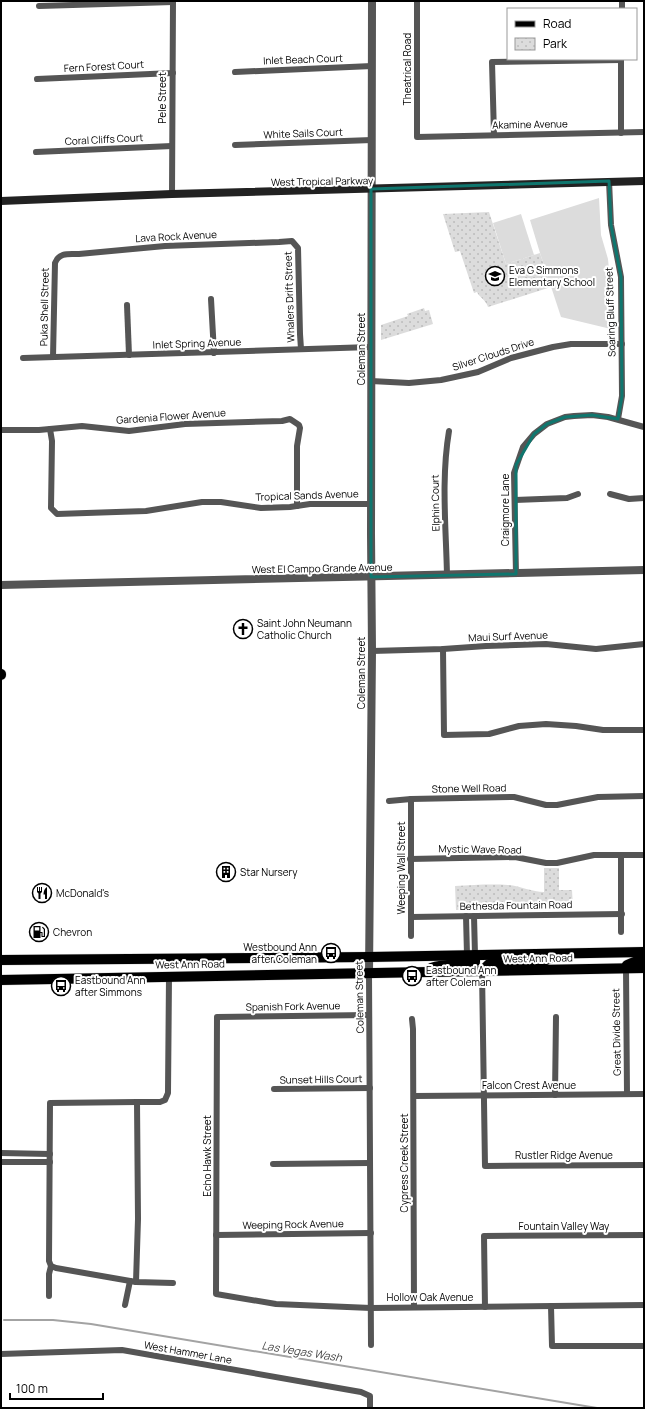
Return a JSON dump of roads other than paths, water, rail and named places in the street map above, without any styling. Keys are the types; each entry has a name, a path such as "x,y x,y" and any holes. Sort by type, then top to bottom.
{"main road":[{"name":"West Tropical Parkway","path":"1,201 172,194 371,190 644,181"},
{"name":"West Ann Road","path":"1,960 369,957 644,952"},
{"path":"482,971 489,964 544,961 560,953"},
{"path":"417,972 441,965 468,964 475,962 471,955"},
{"path":"168,959 169,977"},
{"path":"626,969 627,965 630,963 644,961"},
{"name":"West Ann Road","path":"1,980 644,968"}],"street":[{"path":"39,6 173,1"},
{"name":"Pele Street","path":"172,194 173,1"},
{"name":"Coleman Street","path":"371,1345 369,957 372,651 372,1"},
{"name":"Theatrical Road","path":"417,1 417,137"},
{"path":"494,135 492,62 578,60"},
{"path":"620,133 621,60"},
{"name":"Inlet Beach Court","path":"235,72 372,66"},
{"name":"Fern Forest Court","path":"36,78 173,73"},
{"name":"Akamine Avenue","path":"417,137 644,132"},
{"name":"White Sails Court","path":"235,145 372,140"},
{"name":"Coral Cliffs Court","path":"36,152 172,146"},
{"name":"Soaring Bluff Street","path":"609,181 611,225 621,277 622,396 618,419"},
{"name":"Lava Rock Avenue","path":"57,258 65,254 165,246 279,242 286,240 292,241 296,244"},
{"name":"Whalers Drift Street","path":"296,244 299,252 299,326 301,349"},
{"name":"Puka Shell Street","path":"53,357 55,263 57,258"},
{"path":"211,299 214,352"},
{"path":"127,305 129,355"},
{"name":"Silver Clouds Drive","path":"371,381 408,383 441,380 478,372 521,355 553,347 571,344 622,344"},
{"name":"Inlet Spring Avenue","path":"23,358 371,347"},
{"name":"Craigmore Lane","path":"516,574 514,473 523,448 534,434 551,422 565,417 592,415 618,419 644,427"},
{"name":"Gardenia Flower Avenue","path":"1,430 50,429 82,426 129,431 185,424 282,421 290,419 300,428 297,446 297,506"},
{"name":"Tropical Sands Avenue","path":"50,429 52,441 51,508 57,514 70,512 146,511 202,502 221,502 261,508 310,504 371,504"},
{"name":"Elphin Court","path":"447,575 444,472 449,431"},
{"path":"515,500 567,498 578,494"},
{"path":"610,494 629,499 644,498"},
{"name":"West El Campo Grande Avenue","path":"1,585 644,570"},
{"name":"Maui Surf Avenue","path":"372,651 546,644 596,649 644,644"},
{"path":"444,649 444,735 489,734 519,726 546,724 603,730 644,730"},
{"name":"Stone Well Road","path":"390,801 411,799 514,798 546,805 558,805 598,797 644,796"},
{"name":"Weeping Wall Street","path":"411,799 411,936"},
{"name":"Mystic Wave Road","path":"410,859 515,857 546,863 557,863 594,855 644,855"},
{"path":"621,855 621,932"},
{"name":"Bethesda Fountain Road","path":"411,917 622,914"},
{"path":"466,916 471,955"},
{"path":"471,955 474,916"},
{"name":"Great Divide Street","path":"626,969 627,1094"},
{"path":"482,971 484,1096"},
{"path":"49,1296 49,1274 51,1266 49,1261 50,1103 160,1102 165,1100 168,1093 169,977"},
{"name":"Spanish Fork Avenue","path":"217,1017 369,1015"},
{"name":"Echo Hawk Street","path":"216,1294 217,1017"},
{"path":"555,1095 556,1017"},
{"name":"Cypress Creek Street","path":"412,1019 414,1030 414,1307"},
{"name":"Sunset Hills Court","path":"274,1089 370,1088"},
{"name":"Falcon Crest Avenue","path":"414,1096 644,1094"},
{"name":"Rustler Ridge Avenue","path":"484,1096 484,1166 644,1164"},
{"path":"125,1305 133,1281 138,1219 137,1102"},
{"path":"1,1153 50,1154"},
{"path":"1,1162 50,1162"},
{"path":"273,1164 370,1163"},
{"name":"Weeping Rock Avenue","path":"216,1236 371,1233"},
{"name":"Fountain Valley Way","path":"484,1307 484,1236 644,1235"},
{"path":"51,1266 133,1281 173,1283"},
{"name":"Hollow Oak Avenue","path":"216,1294 276,1304 371,1308 644,1305"},
{"path":"552,1306 552,1346 644,1346"},
{"name":"West Hammer Lane","path":"1,1354 122,1350 362,1392 370,1396 370,1408"}],"waterway":[{"name":"Las Vegas Wash","path":"4,1320 53,1320 91,1324 597,1408"}],"place":[{"name":"Eva G Simmons Elementary School","path":"495,276"},
{"name":"Saint John Neumann Catholic Church","path":"243,629"},
{"name":"Star Nursery","path":"226,872"},
{"name":"McDonald's","path":"42,893"},
{"name":"Chevron","path":"39,932"},
{"name":"Westbound Ann after Coleman","path":"331,953"},
{"name":"Eastbound Ann after Coleman","path":"412,976"},
{"name":"Eastbound Ann after Simmons","path":"61,986"}]}
